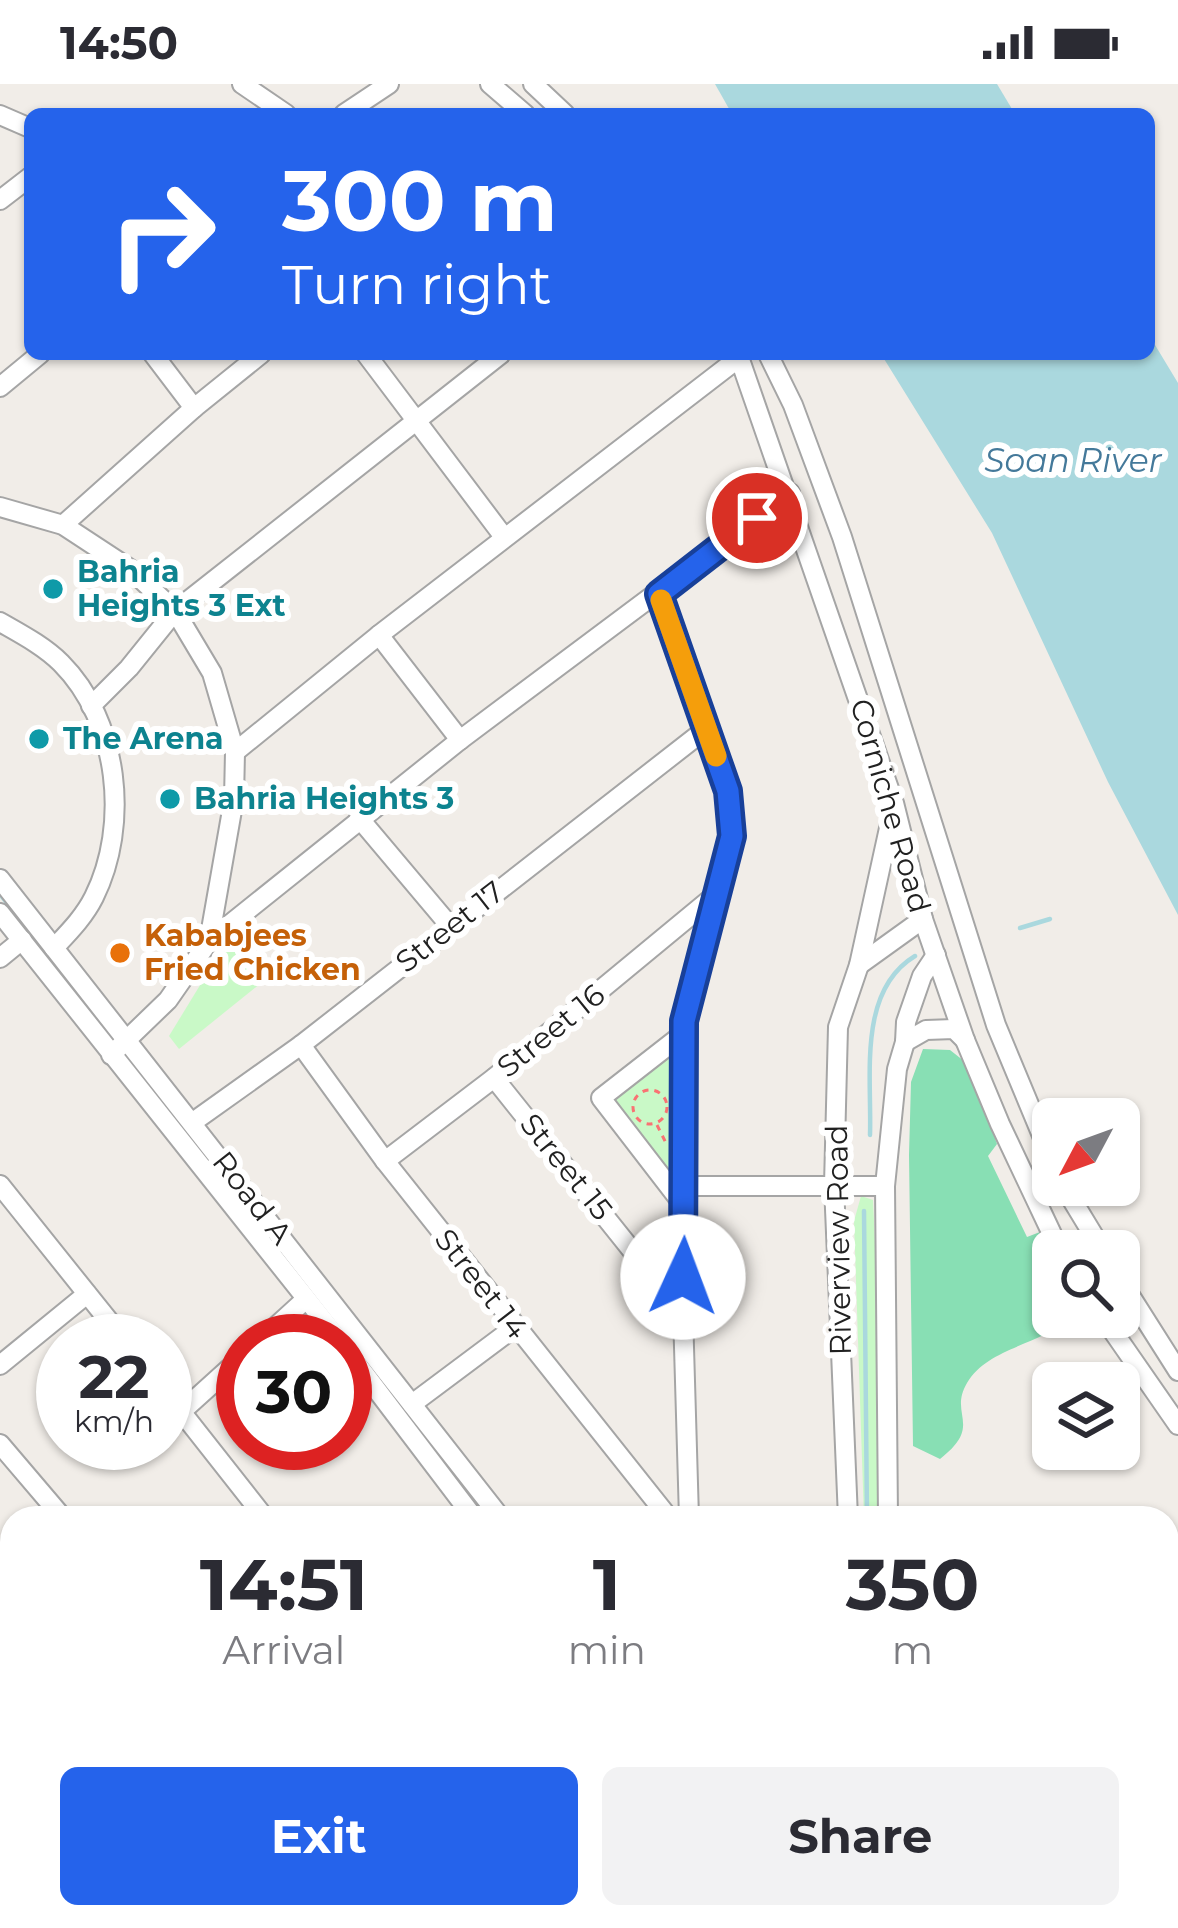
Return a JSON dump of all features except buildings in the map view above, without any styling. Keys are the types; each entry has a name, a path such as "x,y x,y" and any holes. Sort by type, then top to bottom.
{"street":[{"path":"242,84 277,108"},
{"path":"353,108 389,84"},
{"path":"490,84 518,108"},
{"path":"532,84 558,108"},
{"path":"0,200 24,182"},
{"path":"0,387 33,360"},
{"path":"158,360 194,408"},
{"path":"63,525 254,360"},
{"path":"371,360 505,537"},
{"path":"91,706 175,611 493,360"},
{"path":"235,752 735,360"},
{"name":"Corniche Road","path":"741,360 894,802 923,919 965,1040 1050,1230"},
{"path":"771,360 841,533 996,1025 1032,1112"},
{"path":"112,1055 168,1000 209,941 460,740 790,493"},
{"path":"0,507 63,525 130,569 175,611 212,673 235,752 235,800 209,941"},
{"path":"810,553 841,533"},
{"path":"659,594 728,791 732,836 713,897 683,1034 686,1207 682,1313 689,1506"},
{"path":"0,622 62,664 91,706 113,758 110,844 96,894 54,948"},
{"path":"379,635 460,740"},
{"name":"Street 17","path":"193,1122 301,1045 706,729"},
{"name":"Riverview Road","path":"847,1506 834,1185 838,1027 859,965 894,802"},
{"path":"359,818 450,926"},
{"name":"Road A","path":"0,879 492,1506"},
{"name":"Street 16","path":"385,1162 713,897"},
{"name":"Road A","path":"0,913 317,1314"},
{"path":"859,965 923,919"},
{"path":"0,958 22,940"},
{"name":"Riverview Road","path":"888,1506 885,1186 906,1022 922,976 936,956"},
{"path":"905,1042 926,1030 954,1029 965,1040"},
{"path":"683,1034 601,1098 686,1207"},
{"name":"Street 14","path":"301,1045 385,1162 659,1506"},
{"name":"Street 15","path":"494,1078 682,1313"},
{"path":"0,1185 103,1314"},
{"path":"686,1186 885,1186"},
{"path":"0,1365 87,1294"},
{"path":"290,1314 306,1300"},
{"path":"1140,1312 1178,1371"},
{"path":"1140,1322 1144,1319"},
{"path":"412,1404 515,1327"},
{"path":"1117,1338 1178,1425"},
{"path":"192,1402 216,1380"},
{"name":"Road A","path":"372,1384 465,1506"},
{"path":"192,1426 255,1506"},
{"path":"0,1444 53,1506"}],"path":[{"path":"652,1090 667,1105 661,1120 651,1125 640,1121 632,1106 636,1096 652,1090"}],"green space":[{"path":"227,941 261,983 179,1049 169,1036"},
{"path":"674,1044 682,1203 603,1102"},
{"path":"923,1049 950,1050 969,1065 997,1144 988,1156 1027,1237 1032,1235 1032,1338 1036,1338 976,1371 962,1394 960,1437 940,1459 913,1446 911,1082"},
{"path":"861,1196 873,1200 887,1506 864,1506 854,1221"}],"water":[{"path":"715,84 997,84 1011,108 729,108"},
{"name":"Soan River","path":"1155,345 1178,383 1178,915 1108,782 992,533 885,360 1155,360"}],"waterway":[{"path":"0,894 41,946"},
{"path":"1020,928 1050,919"},
{"path":"870,1135 876,1013 896,971 915,956"},
{"path":"191,1137 240,1199"},
{"path":"864,1211 867,1506"}],"slow traffic":[{"path":"661,600 716,756"}],"place":[{"name":"Bahria Heights 3 Ext","path":"53,589"},
{"name":"The Arena","path":"39,739"},
{"name":"Bahria Heights 3","path":"170,799"},
{"name":"Kababjees Fried Chicken","path":"120,953"}],"route":[{"path":"683,1277 684,1021 732,836 728,791 659,594 757,518"}]}
